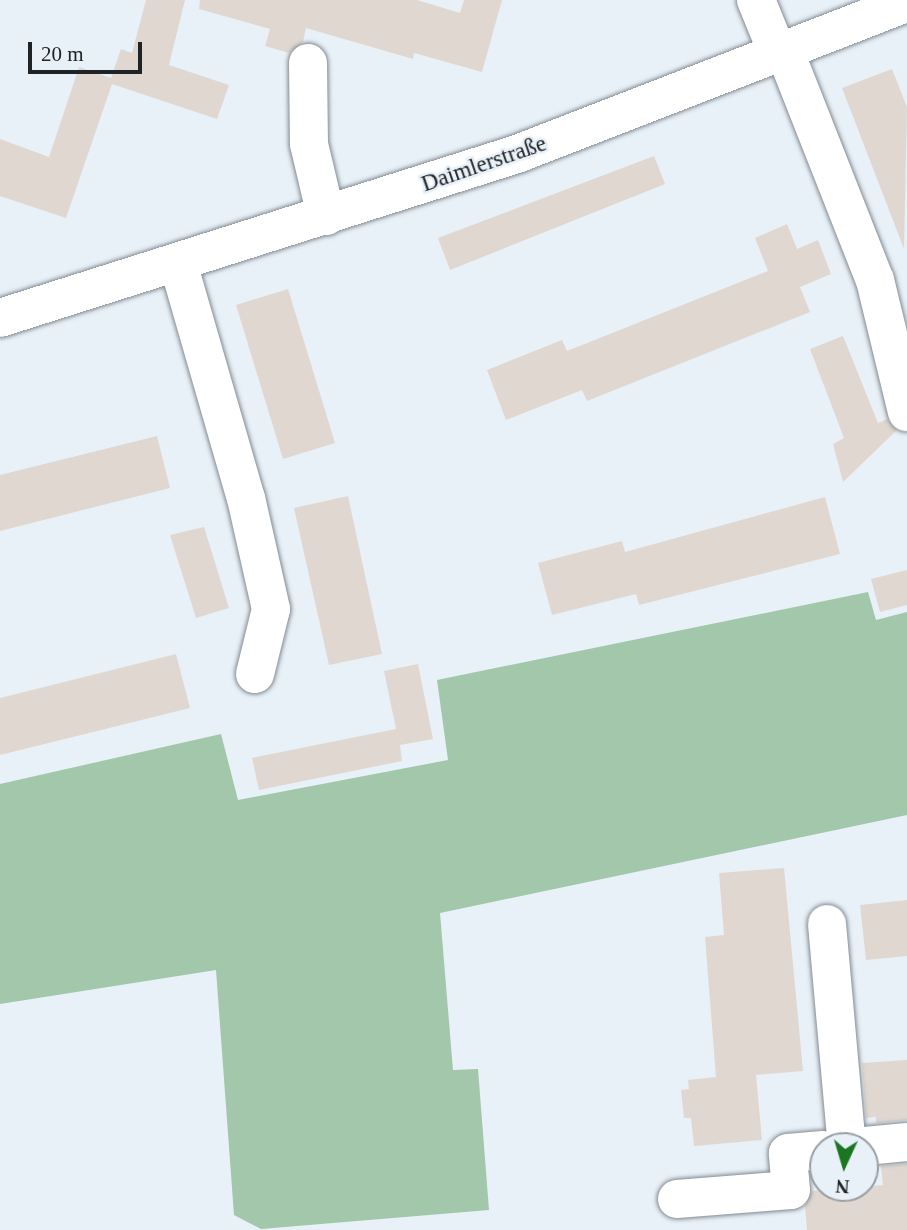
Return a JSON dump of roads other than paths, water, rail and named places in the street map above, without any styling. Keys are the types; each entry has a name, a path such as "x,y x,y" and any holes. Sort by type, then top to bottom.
{"street":[{"path":"756,0 781,53 874,280 907,412"},
{"name":"Daimlerstraße","path":"0,318 517,154 907,3"},
{"path":"308,63 309,144 326,216"},
{"path":"178,263 246,498 271,609 255,674"},
{"path":"827,924 846,1132"},
{"path":"879,1145 907,1142"},
{"path":"677,1199 791,1190 788,1153 809,1151"}]}
